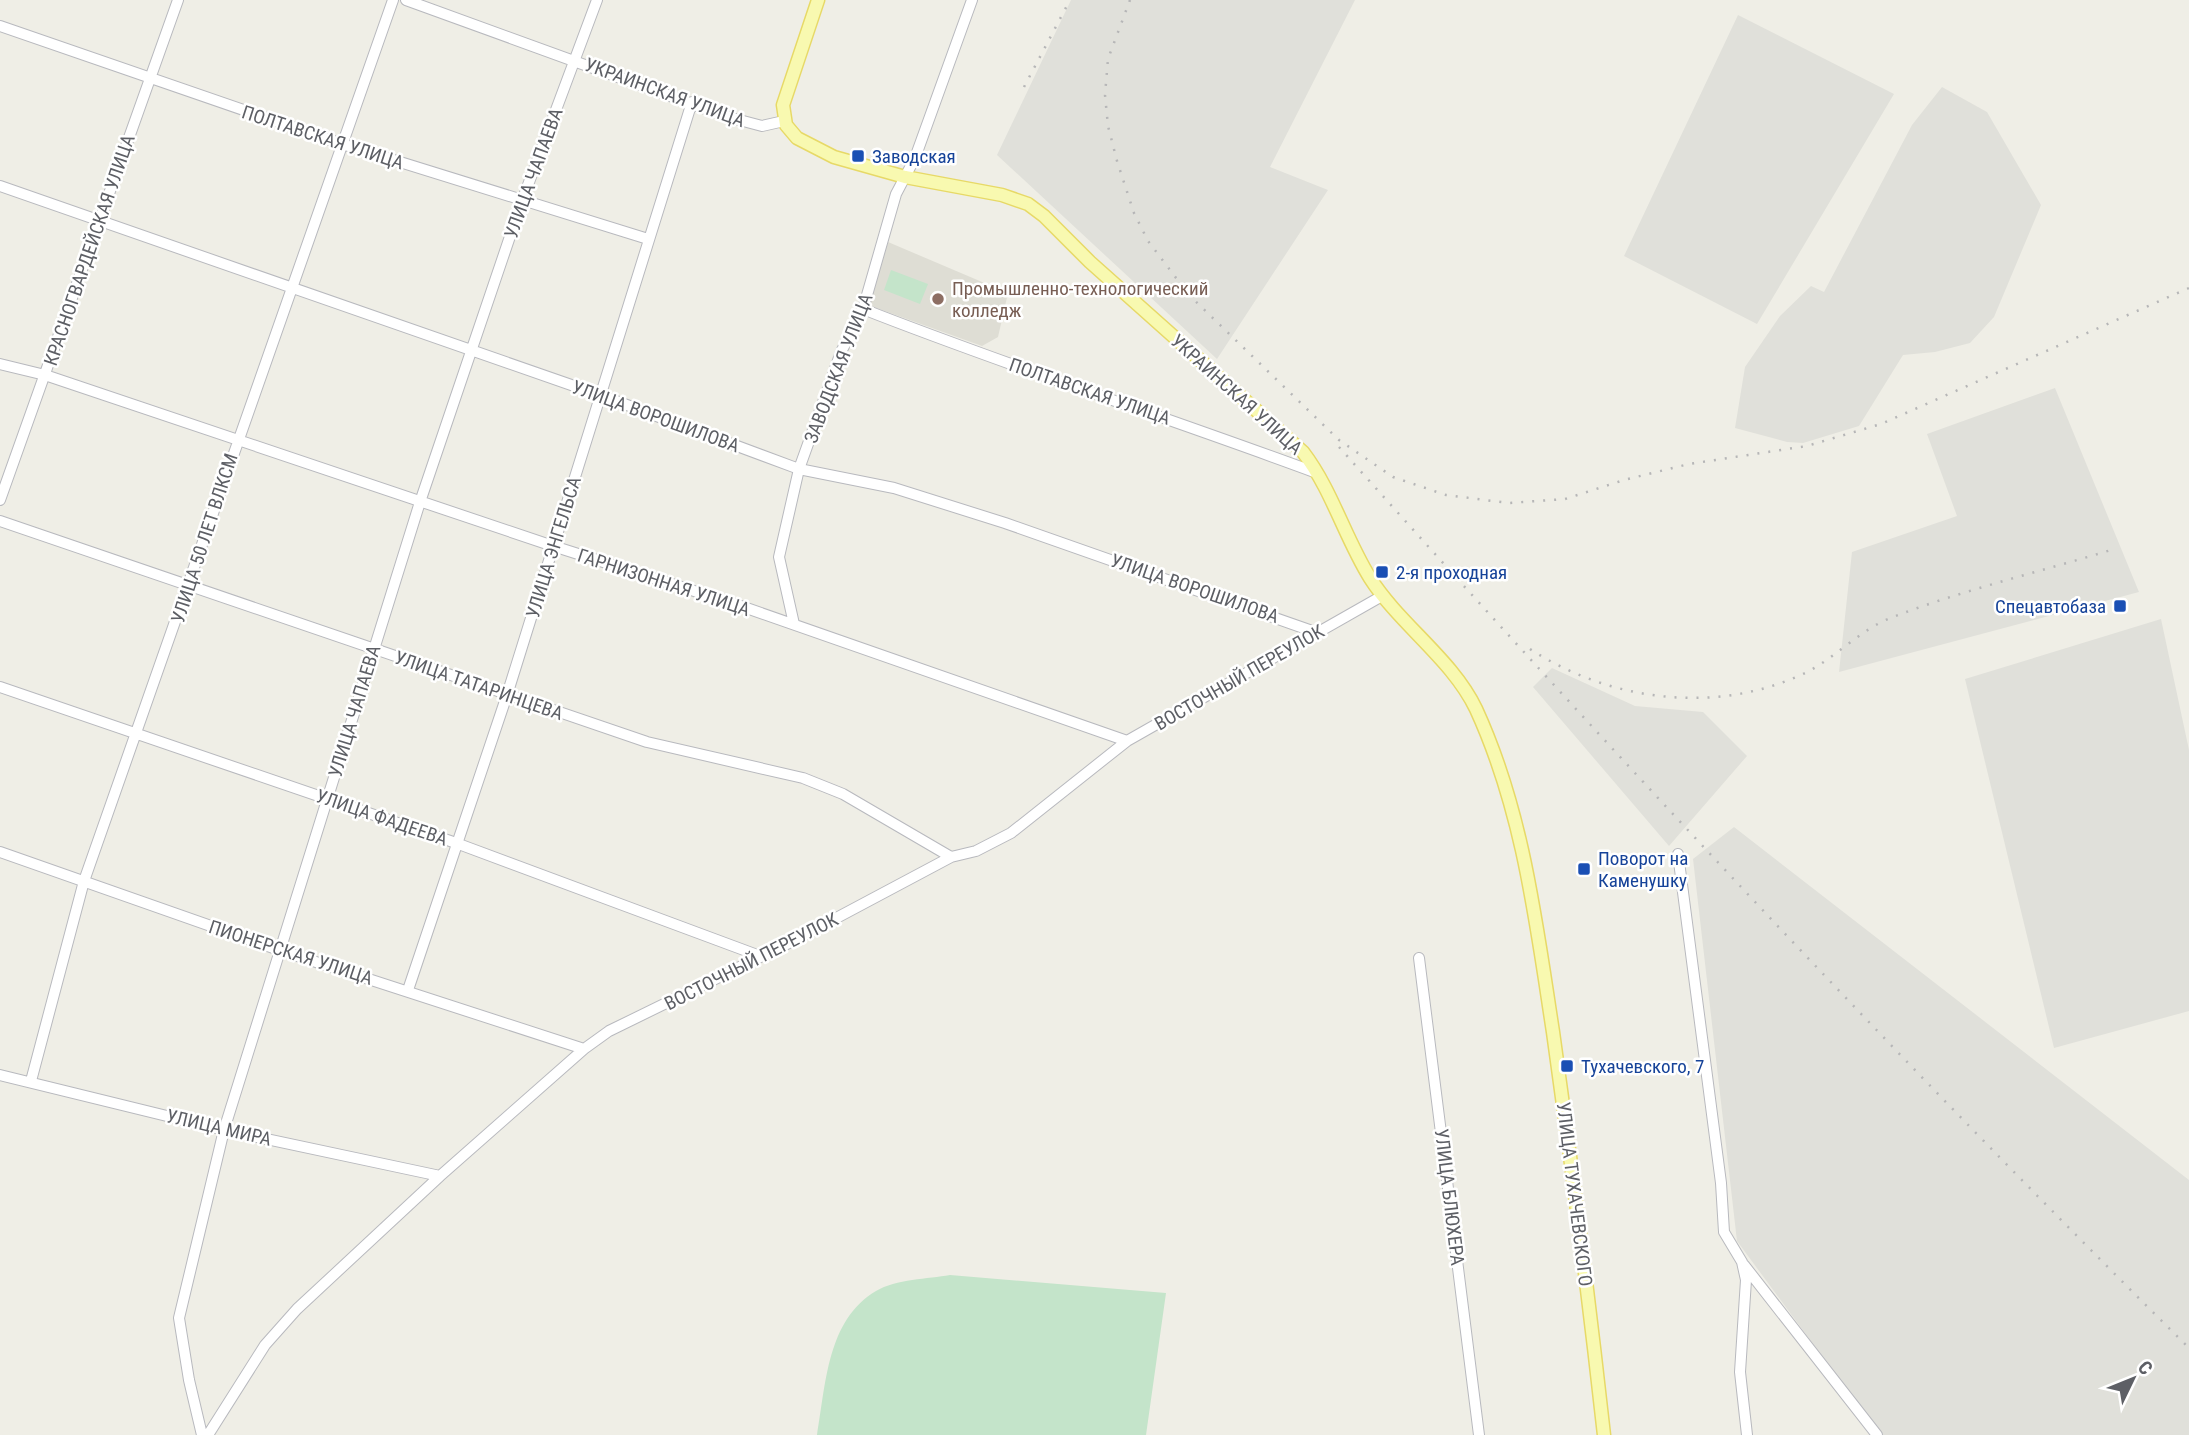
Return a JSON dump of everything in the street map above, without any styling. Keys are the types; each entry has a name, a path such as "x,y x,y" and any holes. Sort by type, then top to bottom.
{"main road":[{"path":"785,121 784,101 818,0"},
{"name":"УКРАИНСКАЯ УЛИЦА","path":"785,121 797,138 816,150 905,177 1002,195 1039,211 1090,262 1286,435 1317,473 1357,554 1382,596 1472,702 1506,790 1529,870"},
{"name":"УЛИЦА ТУХАЧЕВСКОГО","path":"1529,870 1578,1201 1604,1435"}],"street":[{"name":"КРАСНОГВАРДЕЙСКАЯ УЛИЦА","path":"0,500 97,221 178,0"},
{"name":"УЛИЦА 50 ЛЕТ ВЛКСМ","path":"31,1081 84,881 393,0"},
{"name":"УКРАИНСКАЯ УЛИЦА","path":"406,0 728,117 762,126 785,121"},
{"name":"УЛИЦА ЧАПАЕВА","path":"202,1435 189,1380 179,1318 224,1130 372,648 470,349 597,0"},
{"name":"ЗАВОДСКАЯ УЛИЦА","path":"794,624 779,557 799,469 841,352 863,309 883,233 915,158 972,0"},
{"name":"ПОЛТАВСКАЯ УЛИЦА","path":"0,26 342,145 648,239"},
{"name":"УЛИЦА ЭНГЕЛЬСА","path":"408,990 507,695 692,102"},
{"name":"УЛИЦА ВОРОШИЛОВА","path":"0,186 292,290 600,395 799,469 894,488 1005,523 1315,632"},
{"name":"ПОЛТАВСКАЯ УЛИЦА","path":"863,309 950,344 1154,412 1317,473"},
{"name":"ГАРНИЗОННАЯ УЛИЦА","path":"0,364 45,375 552,546 794,624 1127,741"},
{"name":"УЛИЦА ТАТАРИНЦЕВА","path":"0,521 647,742 710,754 814,782 843,794 951,858"},
{"name":"ВОСТОЧНЫЙ ПЕРЕУЛОК","path":"208,1435 273,1335 440,1176 584,1049 609,1031 760,957 951,858 982,848 1010,833 1127,741 1382,596"},
{"name":"УЛИЦА ФАДЕЕВА","path":"0,687 456,843 760,957"},
{"name":"ПИОНЕРСКАЯ УЛИЦА","path":"0,852 279,950 584,1049"},
{"path":"1678,854 1721,1183 1721,1216 1728,1244 1877,1435"},
{"name":"УЛИЦА БЛЮХЕРА","path":"1419,958 1479,1435"},
{"name":"УЛИЦА МИРА","path":"0,1075 224,1130 440,1176"},
{"path":"1742,1262 1746,1299 1740,1372 1747,1435"}],"shaded area":[{"path":"1071,0 1355,0 1270,167 1328,190 1217,359 997,155"},
{"path":"1738,15 1894,94 1757,324 1624,256"},
{"path":"1942,87 1987,112 2041,205 1994,317 1970,343 1935,352 1903,355 1859,426 1803,443 1787,442 1735,428 1745,367 1780,316 1811,286 1824,292 1912,125"},
{"name":"Промышленно-технологический колледж","path":"888,242 1008,293 998,337 982,346 868,305"},
{"path":"2055,388 2139,592 1839,672 1852,552 1957,516 1927,434"},
{"path":"2161,619 2189,750 2189,1011 2054,1048 1965,679"},
{"path":"1552,668 1635,706 1703,712 1747,756 1669,846 1533,687"},
{"path":"1734,827 2189,1180 2189,1435 1880,1435 1737,1241 1693,859"}],"green space":[{"path":"891,270 928,284 920,304 884,290"},
{"path":"950,1275 1166,1293 1146,1435 817,1435 827,1375 838,1336 860,1303 876,1291 893,1284"}],"railway":[{"path":"1024,87 1070,0"},
{"path":"1130,0 1108,59 1105,95 1108,126 1117,161 1134,213 1148,241 1189,295 1339,440 1393,477 1446,495 1509,503 1565,499 1624,480 1689,464 1807,446 1881,424 2189,288"},
{"path":"1339,447 1757,904 1971,1128 2189,1348"},
{"path":"1530,649 1561,667 1628,691 1699,698 1734,695 1769,687 1803,674 1881,622 1893,617 2111,550"}],"place":[{"name":"Заводская","path":"858,156"},
{"name":"Промышленно-технологический колледж","path":"938,299"},
{"name":"2-я проходная","path":"1382,572"},
{"name":"Спецавтобаза","path":"2120,606"},
{"name":"Поворот на Каменушку","path":"1584,869"},
{"name":"Тухачевского, 7","path":"1567,1066"}]}
